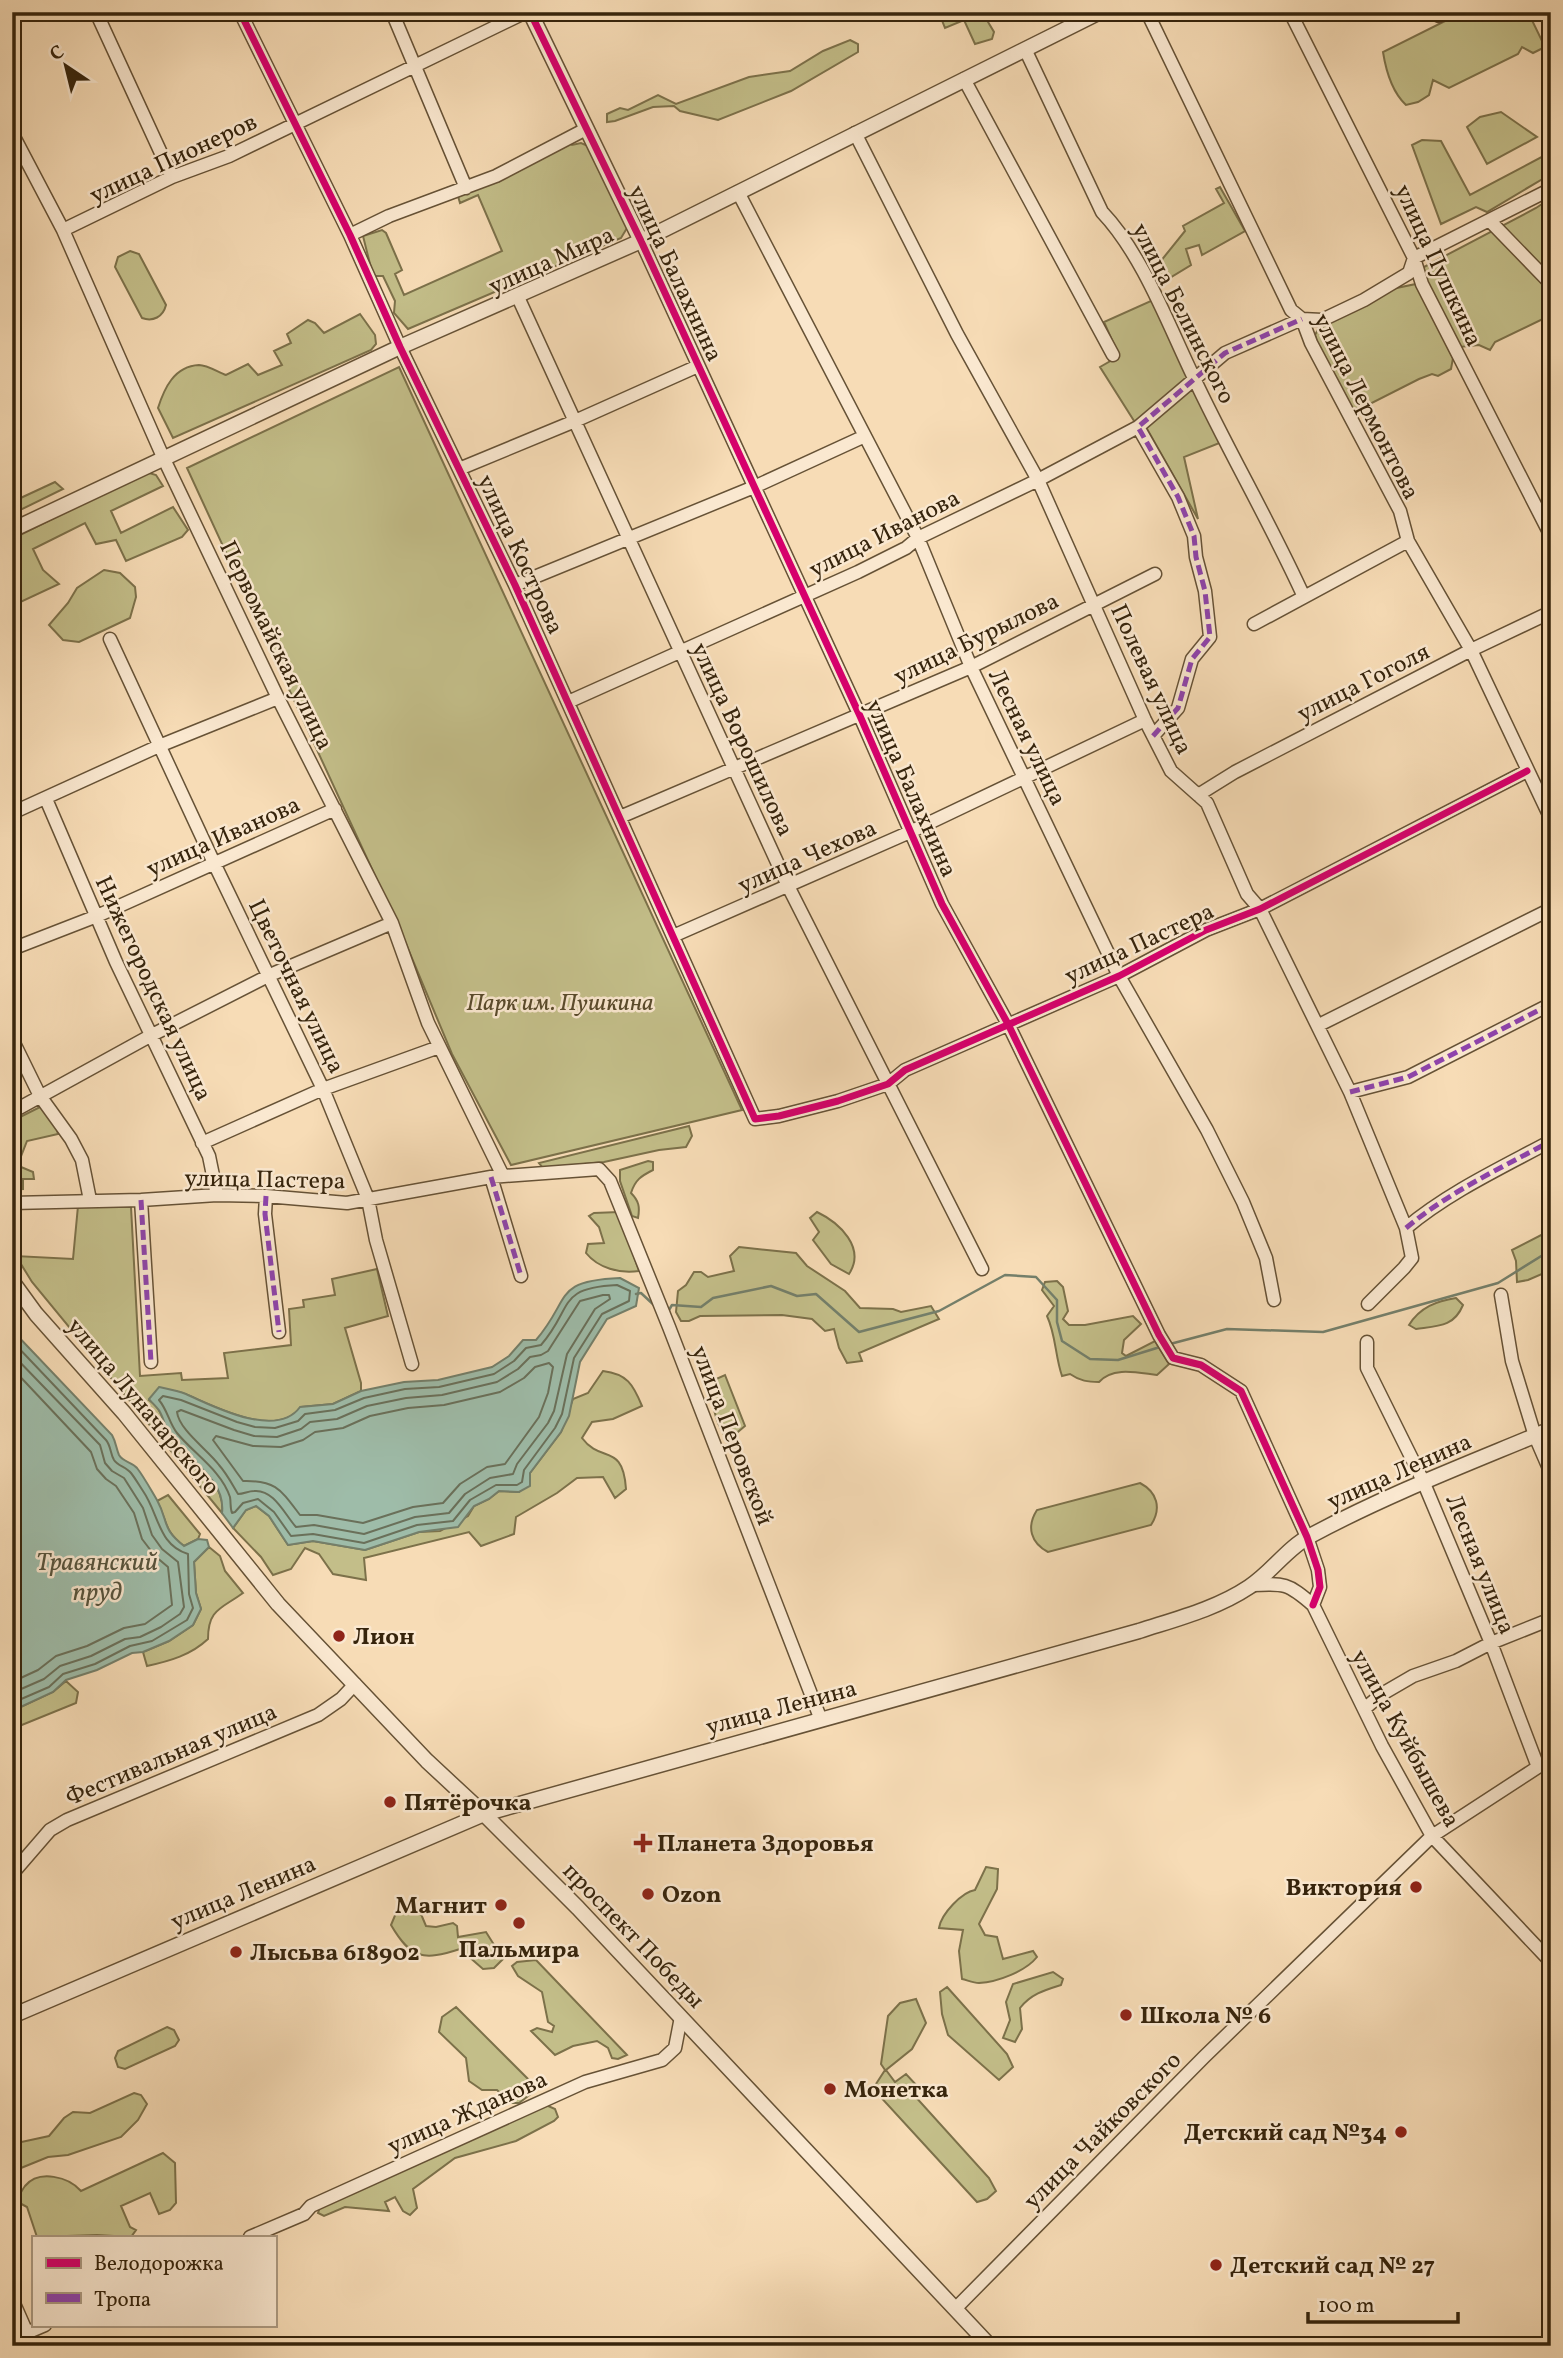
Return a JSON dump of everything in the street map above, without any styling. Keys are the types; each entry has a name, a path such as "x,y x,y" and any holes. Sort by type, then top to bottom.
{"street":[{"path":"96,12 172,177"},
{"name":"улица Кострова","path":"240,12 350,235 400,347 515,585 755,1119"},
{"path":"392,12 466,188"},
{"name":"улица Пионеров","path":"63,230 172,177 229,156 528,12"},
{"name":"улица Балахнина","path":"528,12 641,242 860,716 942,905 1008,1024 1159,1335 1173,1357 1201,1366 1241,1391 1307,1537 1318,1570 1320,1587 1313,1605"},
{"name":"улица Мира","path":"12,530 400,347 641,242 1100,12"},
{"name":"улица Лермонтова","path":"1147,12 1291,310 1302,319 1311,343 1400,511 1408,541 1471,650 1551,819"},
{"name":"улица Пушкина","path":"1290,12 1414,258 1422,284 1551,536"},
{"name":"улица Белинского","path":"1025,49 1102,212 1116,226 1154,293 1304,597"},
{"path":"964,79 1113,355"},
{"path":"350,235 389,216 496,176 586,129"},
{"name":"Первомайская улица","path":"12,132 63,230 163,457 278,698 392,923 428,1023 497,1176 521,1276"},
{"name":"Полевая улица","path":"855,133 957,334 1038,480 1145,720 1171,771 1208,803 1247,894 1260,909 1350,1092 1406,1228 1412,1258 1368,1304"},
{"path":"1414,258 1551,189"},
{"name":"Лесная улица","path":"738,192 918,538 971,667 1119,976 1207,1130 1243,1202 1266,1258 1274,1300"},
{"path":"1490,221 1551,285"},
{"name":"улица Иванова","path":"568,702 906,548 918,538 1038,480 1138,427 1225,353 1302,319 1322,320 1364,300 1409,272 1414,258"},
{"name":"улица Ворошилова","path":"517,295 788,886 982,1269"},
{"path":"460,469 698,366"},
{"path":"1138,427 1178,497 1194,536 1205,592 1210,637 1192,659 1178,708 1153,736"},
{"path":"515,585 754,487 865,436"},
{"path":"1254,624 1408,541"},
{"name":"улица Бурылова","path":"620,817 971,667 1155,574"},
{"name":"улица Гоголя","path":"1199,795 1235,772 1471,650 1551,612"},
{"name":"Цветочная улица","path":"110,639 323,1088 368,1199 376,1240 412,1364"},
{"path":"12,813 159,746 278,698"},
{"name":"улица Чехова","path":"673,936 910,832 1145,720"},
{"name":"улица Пастера","path":"755,1119 779,1116 838,1101 888,1084 905,1070 1119,976 1206,930 1260,909 1527,771"},
{"name":"Нижегородская улица","path":"46,799 116,962 209,1156 217,1195"},
{"name":"улица Иванова","path":"12,949 97,916 335,809"},
{"path":"1318,1025 1551,909"},
{"path":"12,1112 150,1036 270,975 392,923"},
{"path":"1350,1092 1408,1077 1551,1004"},
{"path":"12,1038 40,1096 71,1139 82,1160 90,1200"},
{"path":"202,1143 323,1088 439,1047"},
{"path":"1406,1228 1423,1213 1461,1189 1551,1141"},
{"name":"улица Пастера","path":"12,1203 217,1195 346,1203 497,1176 599,1169"},
{"name":"улица Перовской","path":"599,1169 610,1181 669,1327 821,1720"},
{"path":"266,1196 265,1214 279,1332"},
{"path":"141,1200 151,1362"},
{"name":"улица Луначарского","path":"12,1281 36,1314 124,1413 242,1558"},
{"path":"1501,1295 1512,1361 1535,1436 1551,1473"},
{"name":"Лесная улица","path":"1367,1342 1367,1368 1423,1481 1491,1643 1538,1768"},
{"name":"улица Ленина","path":"12,2016 484,1814 1139,1631 1218,1603 1252,1585 1307,1537 1423,1481 1551,1429"},
{"name":"проспект Победы","path":"242,1558 278,1604 427,1761 578,1908 990,2346"},
{"name":"улица Куйбышева","path":"1252,1585 1277,1583 1294,1588 1313,1605 1364,1709 1432,1836 1551,1962"},
{"path":"1364,1709 1382,1694 1413,1676 1456,1661 1491,1643 1551,1619"},
{"name":"Фестивальная улица","path":"12,1874 50,1830 67,1820 318,1715 355,1685"},
{"name":"улица Чайковского","path":"955,2309 1212,2049 1432,1836 1551,1762"},
{"name":"улица Жданова","path":"252,2236 304,2214 311,2206 585,2082 663,2060 675,2048 681,2017"},
{"path":"12,2299 27,2333"},
{"path":"12,2339 43,2326"}],"green space":[{"path":"933,12 982,12 994,32 992,39 975,44 964,20 945,28 941,18"},
{"path":"1463,12 1528,12 1545,47 1533,53 1522,47 1518,54 1449,88 1433,80 1429,95 1406,105 1390,81 1383,52"},
{"path":"850,40 858,44 858,52 791,91 718,120 680,111 674,106 653,107 607,122 607,114 620,108 628,110 658,95 676,104 749,77 790,71 823,51"},
{"path":"1501,112 1537,137 1487,164 1467,127 1480,117"},
{"path":"1422,140 1441,141 1470,195 1551,152 1551,174 1487,212 1476,207 1441,224 1412,145"},
{"path":"569,142 572,145 581,143 588,146 627,228 621,238 408,329 394,313 395,301 383,276 373,276 363,236 382,230 386,233 402,270 395,274 404,295 502,251 478,195 460,203 458,196"},
{"path":"1220,187 1245,231 1202,255 1199,245 1186,249 1191,265 1163,282 1156,267 1185,231 1183,226 1224,203 1216,189"},
{"path":"1551,198 1551,315 1495,342 1490,350 1479,345 1459,347 1422,268"},
{"path":"130,251 139,254 166,305 163,313 154,319 142,318 115,267 118,257"},
{"path":"1416,284 1453,358 1451,369 1438,376 1432,374 1419,379 1360,409 1350,408 1315,335 1320,326 1387,290"},
{"path":"1153,300 1188,378 1136,424 1100,367 1119,356 1104,322"},
{"path":"360,314 375,335 376,344 371,350 173,438 158,408 167,386 183,369 202,365 226,375 248,364 258,375 282,365 274,351 291,343 287,334 308,320 324,333"},
{"name":"Парк им. Пушкина","path":"399,367 742,1110 511,1165 452,1054 401,932 187,468"},
{"path":"1193,388 1222,442 1184,457 1198,519 1146,427"},
{"path":"146,472 156,475 163,486 111,511 121,533 173,507 188,530 182,537 126,561 116,540 96,544 85,523 33,549 43,570 59,584 12,606 12,539"},
{"path":"55,482 63,489 12,514 12,502"},
{"path":"104,570 120,573 135,587 136,597 130,618 79,642 63,640 49,625 77,588"},
{"path":"44,1105 54,1115 58,1134 27,1141 20,1159 21,1167 33,1172 34,1179 23,1179 23,1189 12,1190 12,1121"},
{"path":"689,1126 692,1136 686,1147 604,1162 543,1168 539,1163"},
{"path":"648,1161 653,1162 653,1170 639,1179 631,1193 638,1204 638,1218 632,1216 620,1181 620,1170"},
{"path":"78,1206 131,1207 140,1376 181,1373 182,1380 228,1378 224,1353 291,1345 289,1309 304,1307 303,1300 335,1295 332,1279 377,1269 388,1316 345,1328 361,1391 333,1404 301,1407 290,1416 276,1421 244,1417 185,1394 159,1388 149,1400 159,1410 171,1437 213,1481 222,1501 222,1513 32,1282 16,1256 73,1259"},
{"path":"619,1212 639,1271 610,1269 597,1263 586,1253 588,1244 604,1243 599,1227 589,1216 594,1213"},
{"path":"817,1212 834,1223 848,1237 854,1255 849,1274 831,1264 813,1240 819,1232 810,1218"},
{"path":"1551,1230 1551,1270 1517,1282 1516,1261 1512,1250"},
{"path":"739,1247 796,1253 807,1266 845,1291 860,1308 893,1309 901,1312 931,1306 939,1319 859,1353 862,1361 847,1363 839,1348 834,1329 825,1331 812,1319 782,1315 700,1316 681,1321 676,1312 678,1291 686,1285 694,1272 701,1272 708,1277 734,1271 730,1256"},
{"path":"1057,1281 1063,1287 1068,1311 1063,1319 1069,1325 1085,1325 1133,1316 1141,1324 1124,1340 1122,1353 1126,1356 1155,1341 1169,1364 1157,1375 1119,1372 1099,1382 1084,1381 1070,1374 1062,1376 1047,1316 1054,1306 1042,1290 1045,1282"},
{"path":"1456,1298 1463,1305 1450,1321 1438,1326 1416,1329 1409,1325 1418,1314 1430,1306"},
{"path":"603,1371 628,1381 642,1406 613,1419 592,1422 582,1438 589,1446 616,1459 621,1465 626,1489 615,1498 603,1477 577,1478 516,1517 514,1534 481,1546 469,1532 364,1558 366,1580 333,1574 319,1554 305,1548 291,1569 273,1575 261,1557 233,1528 246,1510 256,1506 269,1516 288,1545 313,1541 365,1550 419,1532 440,1531 468,1516 474,1506 499,1491 519,1492 561,1432 573,1399 588,1393"},
{"path":"725,1375 745,1426 726,1438 716,1417 712,1395 714,1380"},
{"path":"1140,1483 1150,1491 1156,1501 1156,1513 1151,1525 1048,1552 1034,1539 1031,1528 1037,1510"},
{"path":"168,1495 200,1534 198,1539 184,1546 169,1530 157,1501"},
{"path":"209,1547 220,1556 225,1571 243,1593 213,1615 208,1639 201,1645 180,1657 147,1666 143,1652 169,1641 193,1625 201,1609 196,1593 194,1562"},
{"path":"66,1681 78,1692 76,1703 12,1729 12,1711 53,1692"},
{"path":"986,1867 998,1869 997,1889 979,1924 985,1935 997,1937 1003,1959 1033,1951 1037,1957 1011,1975 977,1983 962,1979 959,1951 963,1930 939,1928 953,1904 975,1890"},
{"path":"410,1909 421,1914 426,1926 453,1923 457,1926 458,1937 486,1932 503,1959 494,1968 483,1969 460,1949 427,1956 412,1951 391,1925 396,1913"},
{"path":"536,1960 627,2055 618,2059 612,2058 608,2048 597,2041 573,2046 555,2055 531,2031 537,2028 552,2032 554,2026 548,2022 542,1992 518,1976 512,1966 517,1962"},
{"path":"1053,1972 1063,1979 1061,1985 1039,1993 1024,2003 1020,2008 1022,2029 1015,2042 1003,2038 1010,2020 1006,2002 1013,1984"},
{"path":"947,1987 1007,2054 1013,2067 999,2080 948,2035 940,1992"},
{"path":"916,1999 926,2023 912,2049 886,2070 895,2082 906,2074 919,2088 913,2094 989,2178 996,2191 987,2199 977,2202 874,2087 885,2070 881,2064 888,2016 900,2003"},
{"path":"456,2007 532,2083 532,2093 519,2103 511,2103 497,2090 482,2090 469,2081 466,2058 439,2032 442,2017"},
{"path":"167,2027 174,2030 179,2040 175,2046 125,2069 118,2067 115,2058 118,2051"},
{"path":"134,2093 141,2095 147,2104 138,2120 121,2137 68,2155 48,2157 16,2170 12,2167 12,2144 49,2136 64,2118 73,2112 90,2113"},
{"path":"546,2105 555,2109 558,2117 554,2121 516,2141 455,2158 413,2189 417,2208 410,2215 403,2211 395,2197 385,2202 389,2211 345,2207 324,2216 318,2213 320,2207"},
{"path":"163,2153 175,2163 176,2203 170,2210 159,2214 150,2193 121,2206 130,2227 136,2230 132,2236 37,2236 27,2207 16,2201 31,2181 46,2176 69,2182 81,2191"}],"water":[{"path":"620,1278 639,1288 636,1306 607,1319 580,1362 569,1416 561,1432 530,1473 530,1486 519,1492 499,1491 474,1506 458,1527 419,1532 365,1550 313,1541 288,1545 269,1516 256,1506 246,1510 233,1528 222,1513 222,1501 212,1480 171,1437 160,1412 149,1399 159,1387 186,1394 245,1417 276,1420 290,1416 300,1407 333,1404 361,1391 404,1382 438,1380 492,1367 509,1356 523,1340 536,1340 566,1294 573,1288 583,1283"},
{"name":"Травянский пруд","path":"12,1330 112,1435 119,1455 137,1468 147,1484 172,1534 184,1546 198,1539 207,1540 209,1547 194,1562 196,1593 201,1609 193,1625 169,1641 66,1680 53,1692 12,1711"}],"waterway":[{"path":"1170,1344 1227,1329 1323,1332 1498,1283 1551,1250"},
{"path":"669,1310 672,1305 701,1307 713,1298 771,1286 797,1296 816,1294 859,1332 939,1311 1005,1275 1036,1277 1057,1300 1057,1322 1062,1341 1090,1359 1118,1360 1160,1347"},
{"path":"636,1294 641,1293 656,1307"}],"marked path":[{"path":"1153,736 1178,708 1192,659 1210,637 1205,591 1196,557 1194,536 1178,497 1138,427 1225,353 1302,319"},
{"path":"1350,1092 1408,1077 1551,1004"},
{"path":"1406,1228 1458,1192 1551,1141"},
{"path":"491,1177 521,1276"},
{"path":"266,1196 265,1214 279,1332"},
{"path":"141,1200 151,1362"}],"cycle path":[{"path":"240,12 350,235 400,347 515,585 755,1119 779,1116 838,1101 888,1084 905,1070 1119,976 1206,930 1260,909 1527,771"},
{"path":"530,12 641,241 860,716 942,904 1008,1024 1159,1335 1173,1358 1201,1365 1241,1391 1307,1537 1318,1570 1320,1587 1313,1605"}],"place":[{"name":"Лион","path":"339,1636"},
{"name":"Пятёрочка","path":"390,1802"},
{"name":"Планета Здоровья","path":"643,1843"},
{"name":"Виктория","path":"1416,1887"},
{"name":"Ozon","path":"648,1894"},
{"name":"Магнит","path":"501,1905"},
{"name":"Пальмира","path":"519,1923"},
{"name":"Лысьва 618902","path":"236,1952"},
{"name":"Школа № 6","path":"1126,2015"},
{"name":"Монетка","path":"830,2089"},
{"name":"Детский сад №34","path":"1401,2132"},
{"name":"Детский сад № 27","path":"1216,2265"}]}
